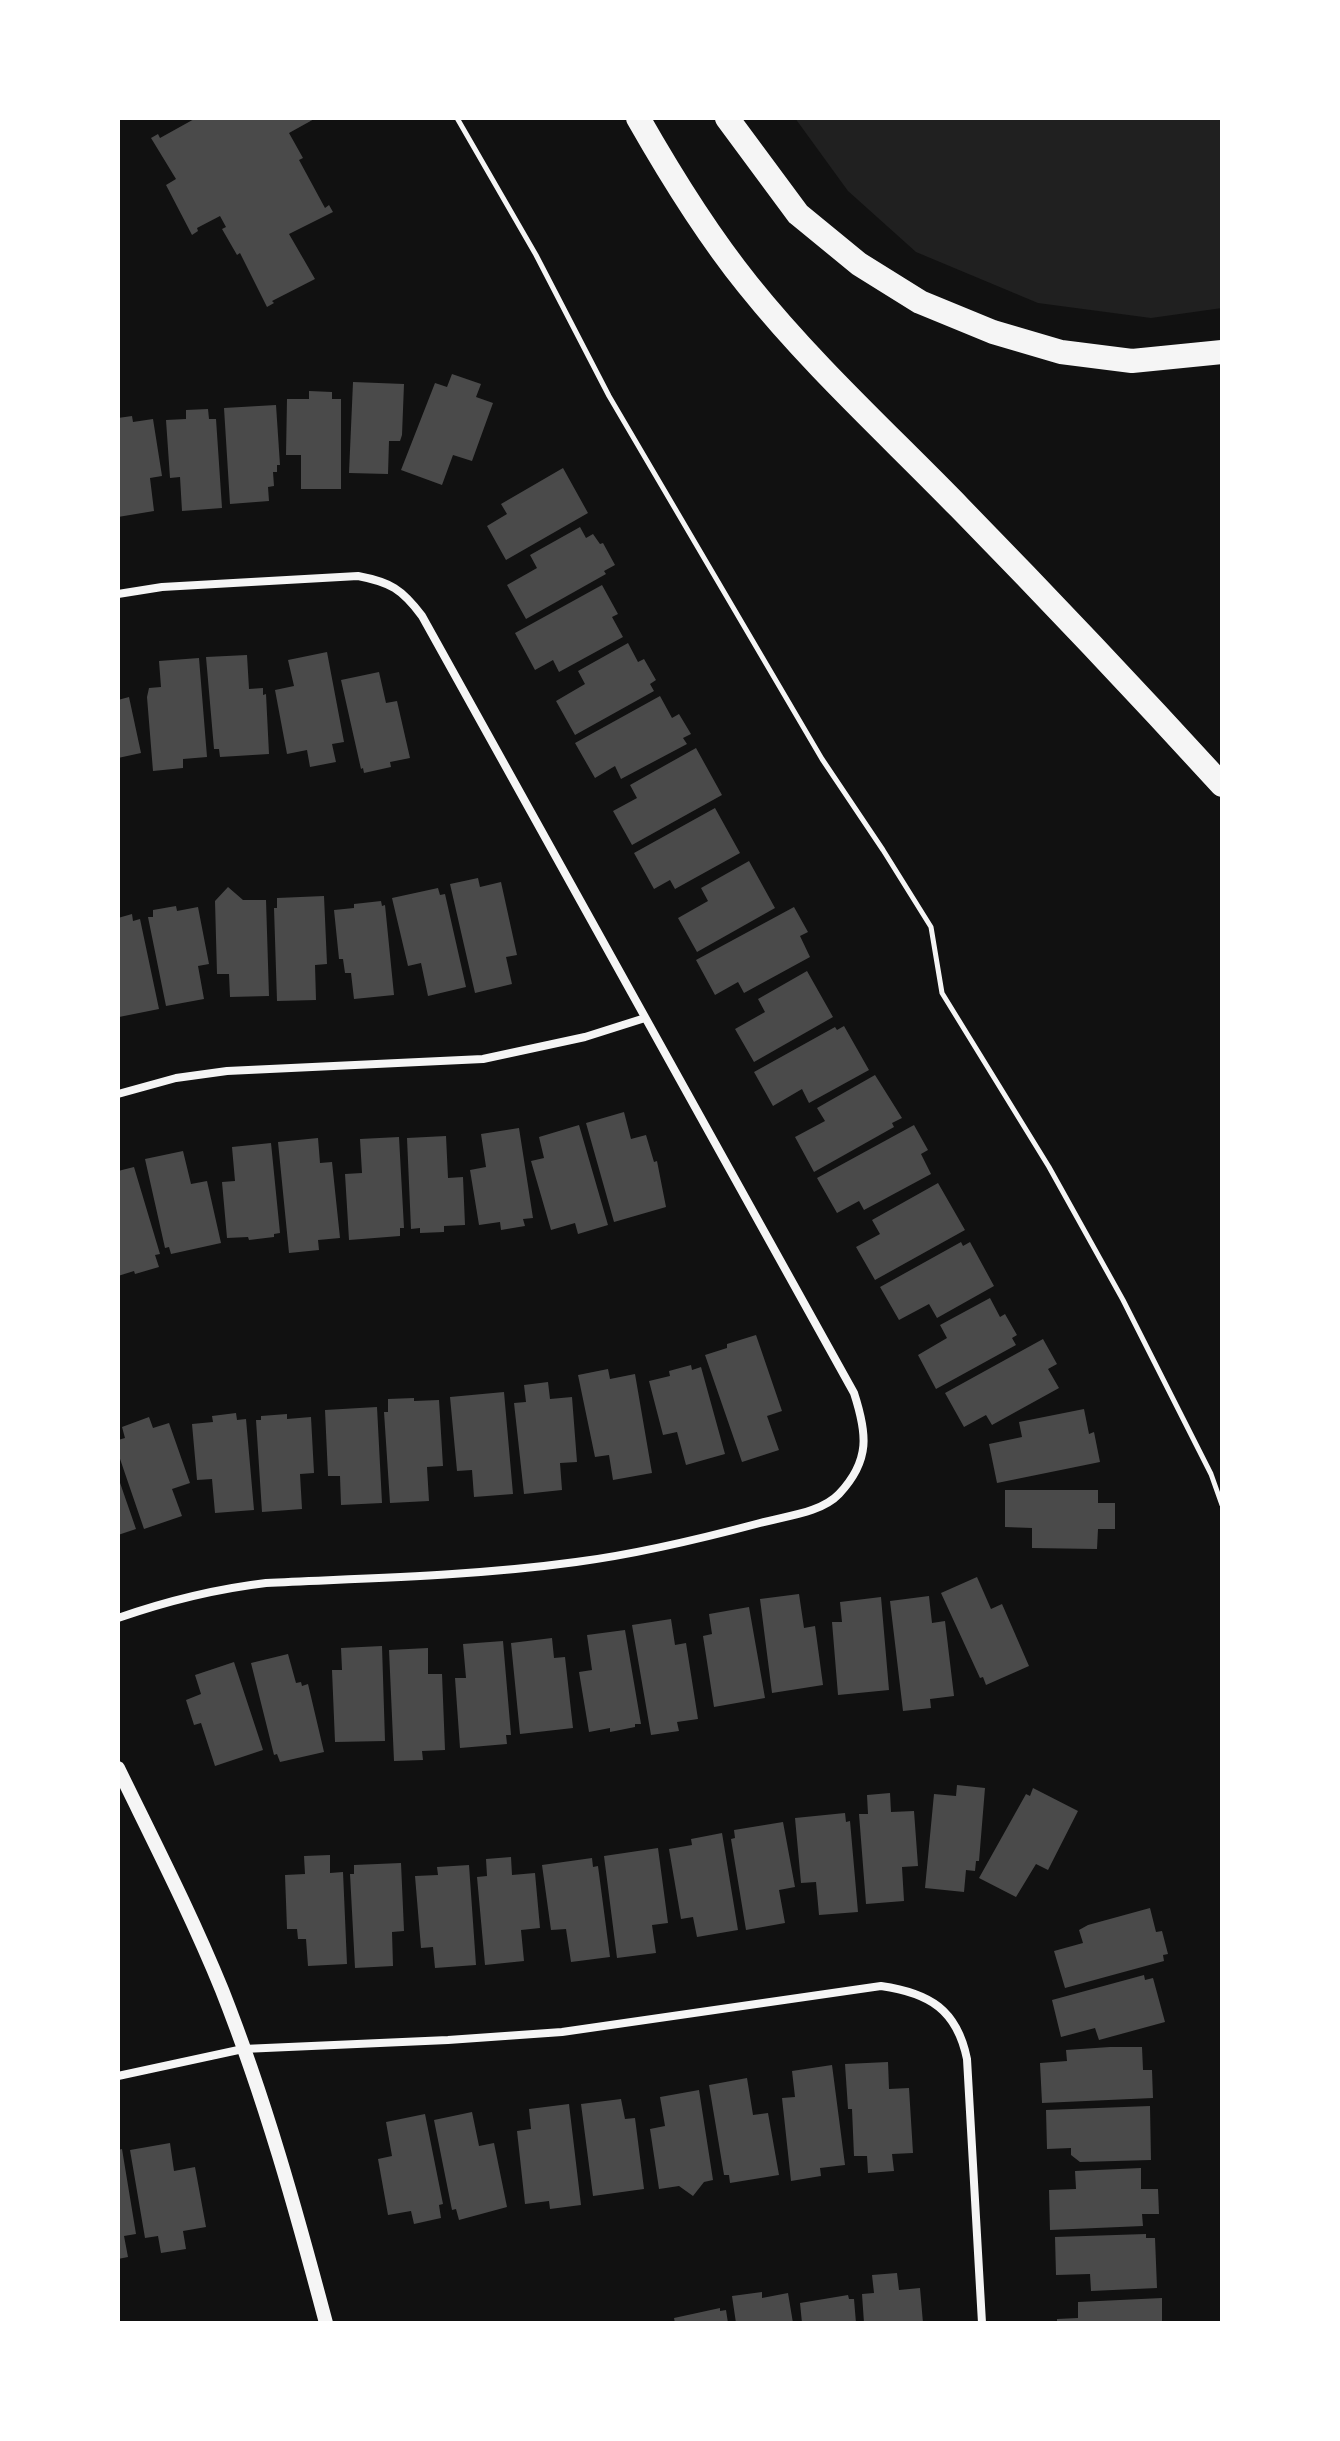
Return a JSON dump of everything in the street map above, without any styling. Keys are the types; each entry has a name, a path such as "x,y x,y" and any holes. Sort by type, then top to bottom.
{"highway":[{"path":"638,118 707,229 748,285 794,338 1038,587 1222,785"},
{"path":"727,118 798,214 859,264 920,302 993,332 1061,352 1132,361 1222,352"}],"street":[{"path":"118,594 162,587 358,576 380,580 399,589 422,616 854,1393 866,1439 859,1464 838,1495 818,1507 713,1536 578,1562 252,1584 167,1602 118,1618"},
{"path":"118,1094 176,1078 227,1071 483,1059 585,1037 645,1018"},
{"path":"118,1768 183,1900 222,1991 273,2133 326,2323"},
{"path":"118,2076 243,2049 562,2032 881,1986 922,1994 949,2015 963,2039 967,2059 982,2323"}],"path":[{"path":"457,118 536,255 609,396 822,759 931,927 942,993 1049,1167 1123,1300 1211,1474 1222,1505"}],"shaded area":[{"path":"795,118 1222,118 1222,308 1151,318 1038,303 916,252 848,191"}],"building":[{"path":"196,118 316,118 289,133 303,158 299,160 325,208 329,205 333,212 289,234 315,279 272,301 274,303 267,307 240,253 237,255 222,229 226,227 220,216 197,228 198,231 192,235 166,185 176,179 151,138 158,134 160,138"},
{"path":"452,374 481,384 476,397 493,403 472,461 453,455 442,485 401,470 435,383 447,387"},
{"path":"353,382 404,384 402,435 400,441 389,441 388,474 349,473"},
{"path":"309,391 332,392 332,399 341,399 341,489 301,489 301,455 286,455 287,399 309,399"},
{"path":"276,405 280,465 277,465 277,472 273,472 274,486 268,487 269,501 230,504 224,408"},
{"path":"208,409 209,419 216,419 222,508 182,511 180,477 170,478 166,420 186,419 186,410"},
{"path":"132,416 133,422 153,419 162,476 150,478 154,511 118,517 118,418"},
{"path":"563,468 588,513 506,560 487,526 507,514 501,504"},
{"path":"580,527 586,538 593,534 600,544 603,543 615,565 604,571 606,574 526,619 507,585 537,568 530,555"},
{"path":"602,585 618,614 612,617 623,637 559,672 553,660 535,670 515,633"},
{"path":"628,643 638,662 644,659 656,680 650,684 654,691 575,735 556,701 585,684 578,671"},
{"path":"327,652 344,742 332,744 336,762 310,767 307,750 287,754 275,690 294,686 288,660"},
{"path":"247,655 249,689 263,688 263,695 266,694 269,754 220,757 219,749 214,749 206,657"},
{"path":"199,658 207,757 183,759 183,768 153,771 147,697 149,688 161,687 159,661"},
{"path":"379,672 386,703 397,701 410,758 390,762 391,767 364,773 341,680"},
{"path":"660,696 672,718 679,714 691,734 683,738 687,744 621,779 615,766 595,778 575,743"},
{"path":"129,697 141,753 118,758 118,700"},
{"path":"696,748 722,795 632,845 613,811 637,798 630,785"},
{"path":"715,808 740,853 675,889 670,880 654,889 634,853"},
{"path":"749,861 775,908 697,952 678,918 708,901 701,888"},
{"path":"478,878 480,887 501,882 517,955 506,957 512,984 475,993 450,884"},
{"path":"228,887 243,900 266,900 269,996 230,997 229,974 217,974 215,901"},
{"path":"438,888 440,895 445,894 466,987 428,996 421,963 408,966 392,898"},
{"path":"324,896 327,964 315,965 316,1000 277,1001 274,908 277,908 277,898"},
{"path":"381,901 382,906 385,905 394,995 354,999 351,973 345,973 343,959 339,959 334,910"},
{"path":"176,906 177,911 198,907 209,964 198,966 204,999 166,1006 148,917 153,917 153,910"},
{"path":"794,907 808,932 800,936 810,957 744,993 738,982 715,995 696,960"},
{"path":"132,914 133,921 140,919 159,1009 119,1017 118,918"},
{"path":"807,971 833,1017 754,1062 735,1029 765,1012 758,999"},
{"path":"844,1026 869,1070 809,1103 802,1089 773,1106 754,1072 835,1027 837,1030"},
{"path":"875,1075 902,1118 892,1123 894,1127 814,1172 795,1137 825,1121 817,1108"},
{"path":"624,1112 631,1139 646,1135 654,1162 657,1161 666,1207 614,1222 586,1123"},
{"path":"579,1125 608,1225 578,1234 575,1223 551,1230 531,1161 544,1158 539,1137"},
{"path":"914,1125 928,1150 921,1154 931,1174 864,1210 859,1201 837,1213 817,1178"},
{"path":"519,1128 533,1218 523,1219 525,1226 501,1230 500,1222 479,1225 470,1170 486,1167 481,1134"},
{"path":"446,1136 448,1178 463,1177 465,1225 444,1226 444,1232 420,1233 420,1228 411,1229 407,1138"},
{"path":"399,1137 404,1228 400,1228 400,1236 349,1240 345,1174 362,1173 360,1139"},
{"path":"318,1138 320,1163 332,1162 340,1238 318,1240 319,1250 289,1253 278,1142"},
{"path":"271,1143 280,1233 274,1234 274,1237 249,1240 248,1237 227,1238 222,1182 235,1181 232,1147"},
{"path":"183,1151 191,1184 207,1181 221,1243 171,1254 169,1247 165,1248 145,1159"},
{"path":"134,1167 160,1254 155,1255 159,1267 118,1276 118,1171"},
{"path":"938,1183 965,1230 875,1280 856,1247 880,1234 872,1220"},
{"path":"961,1242 963,1246 970,1242 994,1286 937,1318 929,1304 899,1320 880,1287"},
{"path":"990,1298 1000,1317 1005,1314 1017,1335 1012,1338 1016,1345 936,1389 918,1355 947,1338 940,1325"},
{"path":"756,1335 782,1411 767,1416 779,1450 742,1462 705,1355"},
{"path":"1043,1339 1057,1364 1048,1369 1059,1388 992,1425 986,1415 964,1427 945,1393"},
{"path":"691,1365 692,1370 701,1367 725,1454 686,1465 677,1432 663,1435 649,1381 670,1376 669,1371"},
{"path":"608,1369 610,1379 635,1374 652,1473 613,1480 609,1455 595,1457 578,1375"},
{"path":"548,1382 550,1399 572,1397 577,1462 560,1463 562,1490 524,1494 514,1403 526,1402 524,1385"},
{"path":"504,1392 513,1494 474,1497 472,1470 457,1471 450,1397"},
{"path":"414,1398 414,1401 439,1400 443,1466 427,1467 429,1501 390,1503 384,1412 388,1412 388,1399"},
{"path":"377,1407 382,1503 341,1505 340,1476 328,1476 325,1410"},
{"path":"1084,1409 1089,1434 1094,1432 1100,1462 997,1483 989,1444 1022,1437 1019,1422"},
{"path":"236,1413 237,1420 246,1419 254,1510 215,1513 212,1479 197,1480 192,1424 213,1422 212,1416"},
{"path":"287,1414 287,1419 311,1417 314,1473 300,1474 302,1509 262,1512 256,1420 261,1420 261,1416"},
{"path":"149,1417 153,1428 169,1423 190,1483 172,1489 182,1516 144,1529 118,1453 118,1440 125,1438 122,1427"},
{"path":"118,1477 136,1529 118,1535"},
{"path":"1005,1490 1098,1490 1098,1503 1115,1503 1115,1529 1098,1529 1097,1549 1032,1548 1032,1528 1005,1527"},
{"path":"977,1577 991,1609 1002,1604 1029,1666 986,1685 941,1593"},
{"path":"799,1594 804,1628 815,1626 823,1685 772,1693 760,1599"},
{"path":"929,1596 932,1623 945,1621 954,1696 930,1699 931,1708 903,1711 890,1601"},
{"path":"881,1597 889,1690 838,1695 832,1622 842,1622 840,1602"},
{"path":"749,1607 765,1698 714,1707 703,1636 712,1634 709,1614"},
{"path":"671,1619 675,1645 686,1643 698,1719 677,1722 679,1731 651,1735 632,1625"},
{"path":"625,1630 641,1724 610,1732 610,1728 589,1732 579,1672 592,1670 587,1635"},
{"path":"552,1638 554,1658 565,1657 573,1728 520,1734 511,1643"},
{"path":"503,1641 511,1735 506,1735 507,1744 460,1748 455,1678 466,1678 463,1644"},
{"path":"382,1646 385,1741 335,1742 332,1670 342,1670 341,1648"},
{"path":"428,1648 428,1674 442,1674 445,1750 422,1751 423,1760 394,1761 389,1650"},
{"path":"288,1654 296,1683 301,1682 302,1686 308,1684 324,1752 280,1762 277,1754 274,1755 251,1663"},
{"path":"234,1662 263,1750 215,1766 201,1723 194,1725 186,1700 201,1694 195,1675"},
{"path":"957,1785 985,1788 979,1861 976,1861 975,1871 966,1870 964,1892 925,1888 934,1794 956,1796"},
{"path":"1033,1788 1078,1811 1048,1870 1036,1864 1016,1897 979,1878 1026,1794 1030,1796"},
{"path":"890,1793 891,1812 914,1811 918,1866 902,1867 904,1901 866,1904 859,1814 868,1814 867,1795"},
{"path":"845,1813 846,1822 850,1821 858,1912 819,1915 816,1882 801,1883 795,1818"},
{"path":"783,1822 795,1887 779,1890 785,1923 746,1930 731,1839 735,1838 734,1830"},
{"path":"722,1833 738,1930 697,1937 693,1917 681,1919 669,1849 692,1845 691,1839"},
{"path":"658,1848 668,1923 652,1925 656,1953 617,1958 604,1856"},
{"path":"330,1855 330,1873 343,1872 347,1964 308,1966 306,1939 298,1939 297,1929 287,1929 285,1875 305,1874 304,1856"},
{"path":"511,1857 512,1875 535,1873 540,1928 521,1930 524,1961 485,1965 477,1877 487,1876 486,1859"},
{"path":"592,1858 593,1867 598,1866 610,1957 571,1962 566,1929 551,1930 542,1865"},
{"path":"401,1863 404,1931 392,1932 393,1966 355,1968 350,1874 354,1874 354,1865"},
{"path":"469,1865 476,1965 435,1968 433,1947 421,1948 415,1876 438,1875 437,1867"},
{"path":"1150,1908 1156,1932 1162,1931 1168,1954 1163,1955 1164,1961 1065,1988 1054,1951 1083,1943 1079,1930 1088,1925"},
{"path":"1144,1975 1145,1980 1153,1978 1165,2022 1099,2040 1095,2028 1061,2037 1052,2000"},
{"path":"1142,2047 1143,2070 1152,2070 1153,2098 1042,2103 1040,2063 1067,2061 1066,2050"},
{"path":"888,2062 889,2089 909,2088 913,2153 892,2154 894,2171 868,2173 867,2156 854,2156 852,2109 848,2109 845,2064"},
{"path":"832,2065 845,2165 820,2168 821,2176 791,2181 782,2098 795,2097 792,2071"},
{"path":"747,2078 753,2115 768,2113 779,2175 730,2183 729,2175 724,2175 709,2085"},
{"path":"699,2090 713,2180 704,2182 693,2196 679,2186 659,2189 650,2129 665,2126 660,2097"},
{"path":"621,2099 625,2119 635,2118 644,2189 593,2196 581,2104"},
{"path":"569,2104 581,2205 550,2209 549,2201 525,2204 517,2131 531,2129 529,2109"},
{"path":"1150,2106 1151,2160 1080,2162 1071,2155 1071,2148 1047,2149 1046,2110"},
{"path":"472,2112 479,2146 494,2143 507,2207 459,2220 456,2209 452,2210 434,2120"},
{"path":"425,2114 443,2204 439,2205 441,2218 414,2224 411,2211 388,2215 378,2159 392,2156 386,2122"},
{"path":"170,2143 174,2171 195,2167 206,2227 183,2231 186,2249 161,2253 158,2236 145,2238 130,2150"},
{"path":"122,2149 136,2234 124,2236 128,2257 118,2259 118,2150"},
{"path":"1141,2168 1141,2189 1158,2189 1159,2214 1142,2214 1143,2226 1050,2230 1049,2190 1076,2189 1075,2171"},
{"path":"1146,2234 1146,2238 1155,2238 1157,2288 1091,2291 1090,2274 1056,2275 1055,2237"},
{"path":"897,2273 899,2290 920,2288 923,2323 864,2323 862,2294 874,2293 872,2275"},
{"path":"762,2292 762,2298 788,2293 793,2323 736,2323 732,2296"},
{"path":"848,2295 849,2299 854,2299 856,2323 802,2323 800,2303"},
{"path":"1162,2298 1162,2323 1057,2323 1057,2319 1078,2318 1078,2302"},
{"path":"720,2308 720,2311 726,2310 728,2323 675,2323 674,2318"}]}
